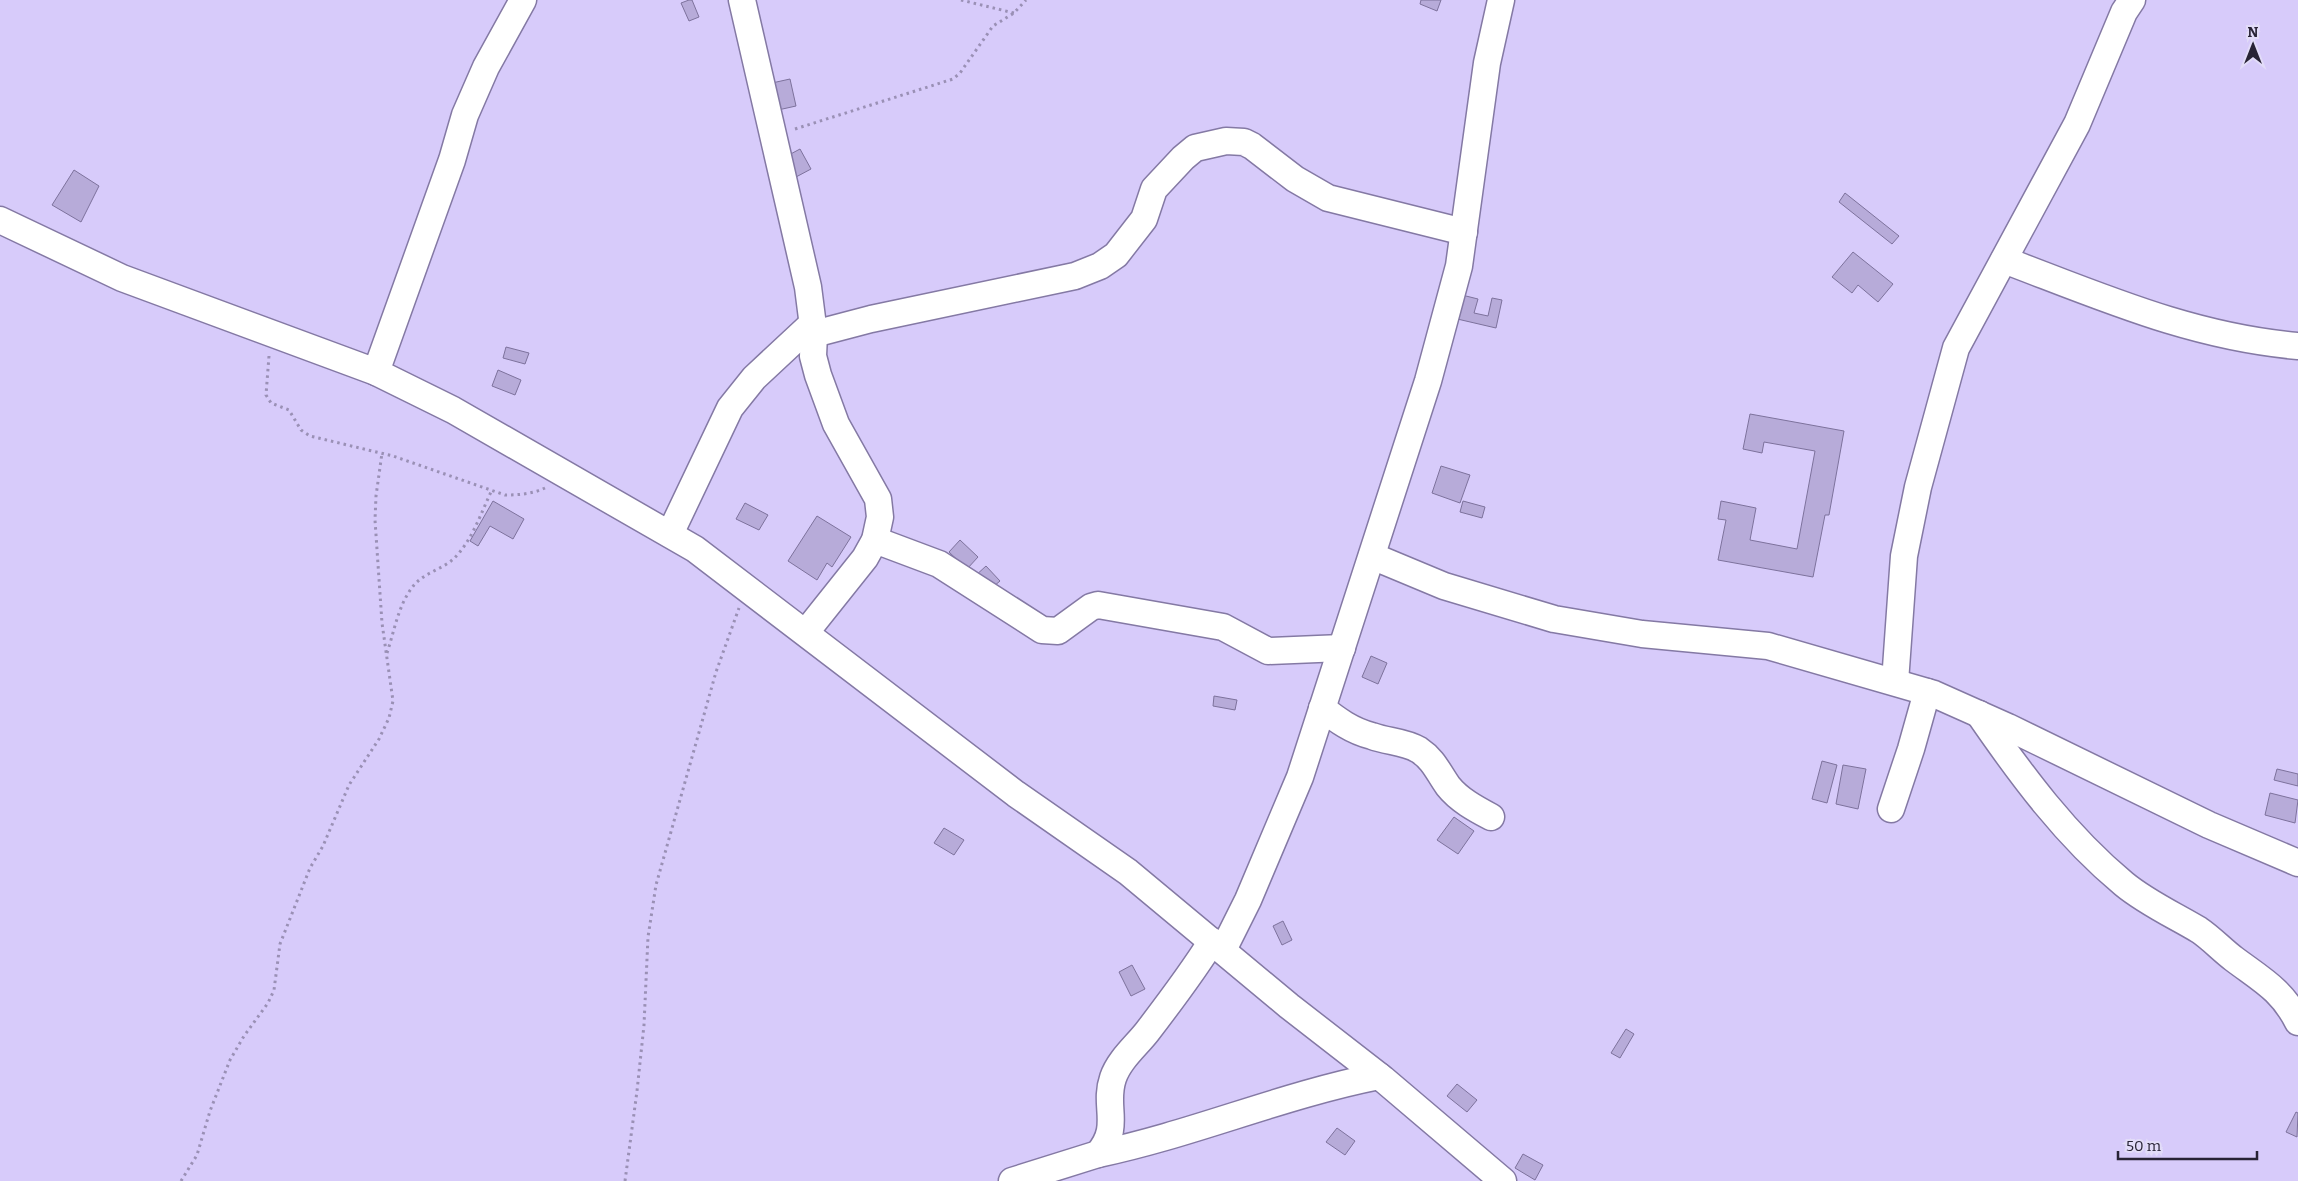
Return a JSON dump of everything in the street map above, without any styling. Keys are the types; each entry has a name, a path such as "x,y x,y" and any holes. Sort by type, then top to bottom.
{"street":[{"path":"376,372 452,160 465,115 486,66 523,0"},
{"path":"742,0 808,287 814,329 813,356 836,424 878,500 880,517 875,540 865,558 806,632"},
{"path":"1098,1154 1109,1139 1112,1123 1111,1090 1117,1069 1217,946 1248,900 1300,777 1428,381 1459,266 1487,63 1501,0"},
{"path":"1895,682 1904,556 1918,487 1956,348 2077,124 2124,12 2132,0"},
{"path":"670,534 730,408 754,378 814,329 1040,285 1075,276 1100,266 1116,255 1137,230 1148,212 1152,195 1159,183 1195,148 1214,143 1236,141 1252,146 1295,179 1328,198 1464,232"},
{"path":"0,220 122,278 376,372 453,410 695,549 1016,794 1128,872 1217,946 1380,1076 1503,1181"},
{"path":"2004,260 2132,310 2188,328 2260,343 2298,346"},
{"path":"875,540 938,564 1013,612 1048,631 1058,630 1090,607 1098,605 1223,627 1268,651 1342,648"},
{"path":"1372,556 1444,586 1554,619 1642,634 1768,646 1927,692 1979,714 2209,825 2298,863"},
{"path":"1891,809 1912,749 1927,692"},
{"path":"1322,708 1352,729 1372,737 1409,744 1425,754 1431,758 1449,787 1460,798 1492,817"},
{"path":"1979,714 2056,819 2124,884 2160,910 2200,931 2233,959 2266,981 2281,994 2298,1022"},
{"path":"1012,1181 1098,1154 1158,1140 1292,1097 1380,1076"}],"path":[{"path":"961,0 1014,13"},
{"path":"772,136 953,79 960,73 993,26 1014,13 1026,0"},
{"path":"272,332 266,396 272,403 289,410 301,430 310,436 382,453 426,466 491,492 517,495 537,492 569,475"},
{"path":"181,1181 196,1155 210,1111 230,1060 244,1036 268,1003 274,990 280,944 310,868 323,846 348,785 379,738 389,718 394,701 386,655 376,560 376,496 382,453"},
{"path":"386,655 394,626 410,589 419,579 445,566 464,549 491,492"},
{"path":"624,1181 637,1091 644,1025 648,937 656,885 716,672 747,588"}],"building":[{"path":"692,0 699,17 689,21 681,3"},
{"path":"1421,0 1441,0 1437,11 1420,4"},
{"path":"790,79 796,106 778,110 772,83"},
{"path":"800,149 811,169 796,177 785,157"},
{"path":"74,170 99,186 81,222 52,205"},
{"path":"1845,193 1899,236 1892,244 1839,202"},
{"path":"1853,252 1893,284 1878,302 1858,285 1852,293 1832,277"},
{"path":"1458,294 1478,299 1474,313 1488,316 1492,298 1502,300 1496,328 1453,318"},
{"path":"506,347 529,353 525,364 503,358"},
{"path":"498,370 521,380 515,395 492,386"},
{"path":"1750,414 1844,431 1829,515 1825,515 1813,577 1718,560 1726,520 1718,519 1721,501 1756,508 1750,540 1797,549 1815,451 1764,442 1762,453 1743,449"},
{"path":"1441,466 1470,475 1460,503 1432,493"},
{"path":"493,501 524,519 513,539 490,526 478,546 470,541"},
{"path":"1463,501 1485,507 1482,518 1460,512"},
{"path":"745,503 768,515 759,530 736,519"},
{"path":"817,516 851,537 832,567 827,563 817,580 788,561"},
{"path":"960,540 978,557 967,569 949,552"},
{"path":"986,566 1000,581 987,592 974,577"},
{"path":"1371,656 1387,663 1378,684 1362,677"},
{"path":"1214,696 1237,700 1235,710 1213,706"},
{"path":"1822,761 1837,765 1827,803 1812,799"},
{"path":"1843,765 1866,769 1858,809 1836,804"},
{"path":"2277,769 2298,774 2298,786 2274,780"},
{"path":"2270,793 2298,800 2295,823 2265,815"},
{"path":"1454,817 1474,831 1458,854 1437,840"},
{"path":"944,828 964,840 954,855 934,843"},
{"path":"1283,921 1292,940 1282,945 1273,926"},
{"path":"1132,965 1145,989 1131,996 1119,972"},
{"path":"1626,1029 1634,1034 1620,1058 1611,1053"},
{"path":"1457,1084 1477,1100 1467,1112 1447,1096"},
{"path":"2296,1112 2298,1113 2297,1137 2286,1132"},
{"path":"1337,1128 1355,1141 1345,1155 1326,1142"},
{"path":"1523,1154 1543,1165 1535,1180 1515,1168"}]}
